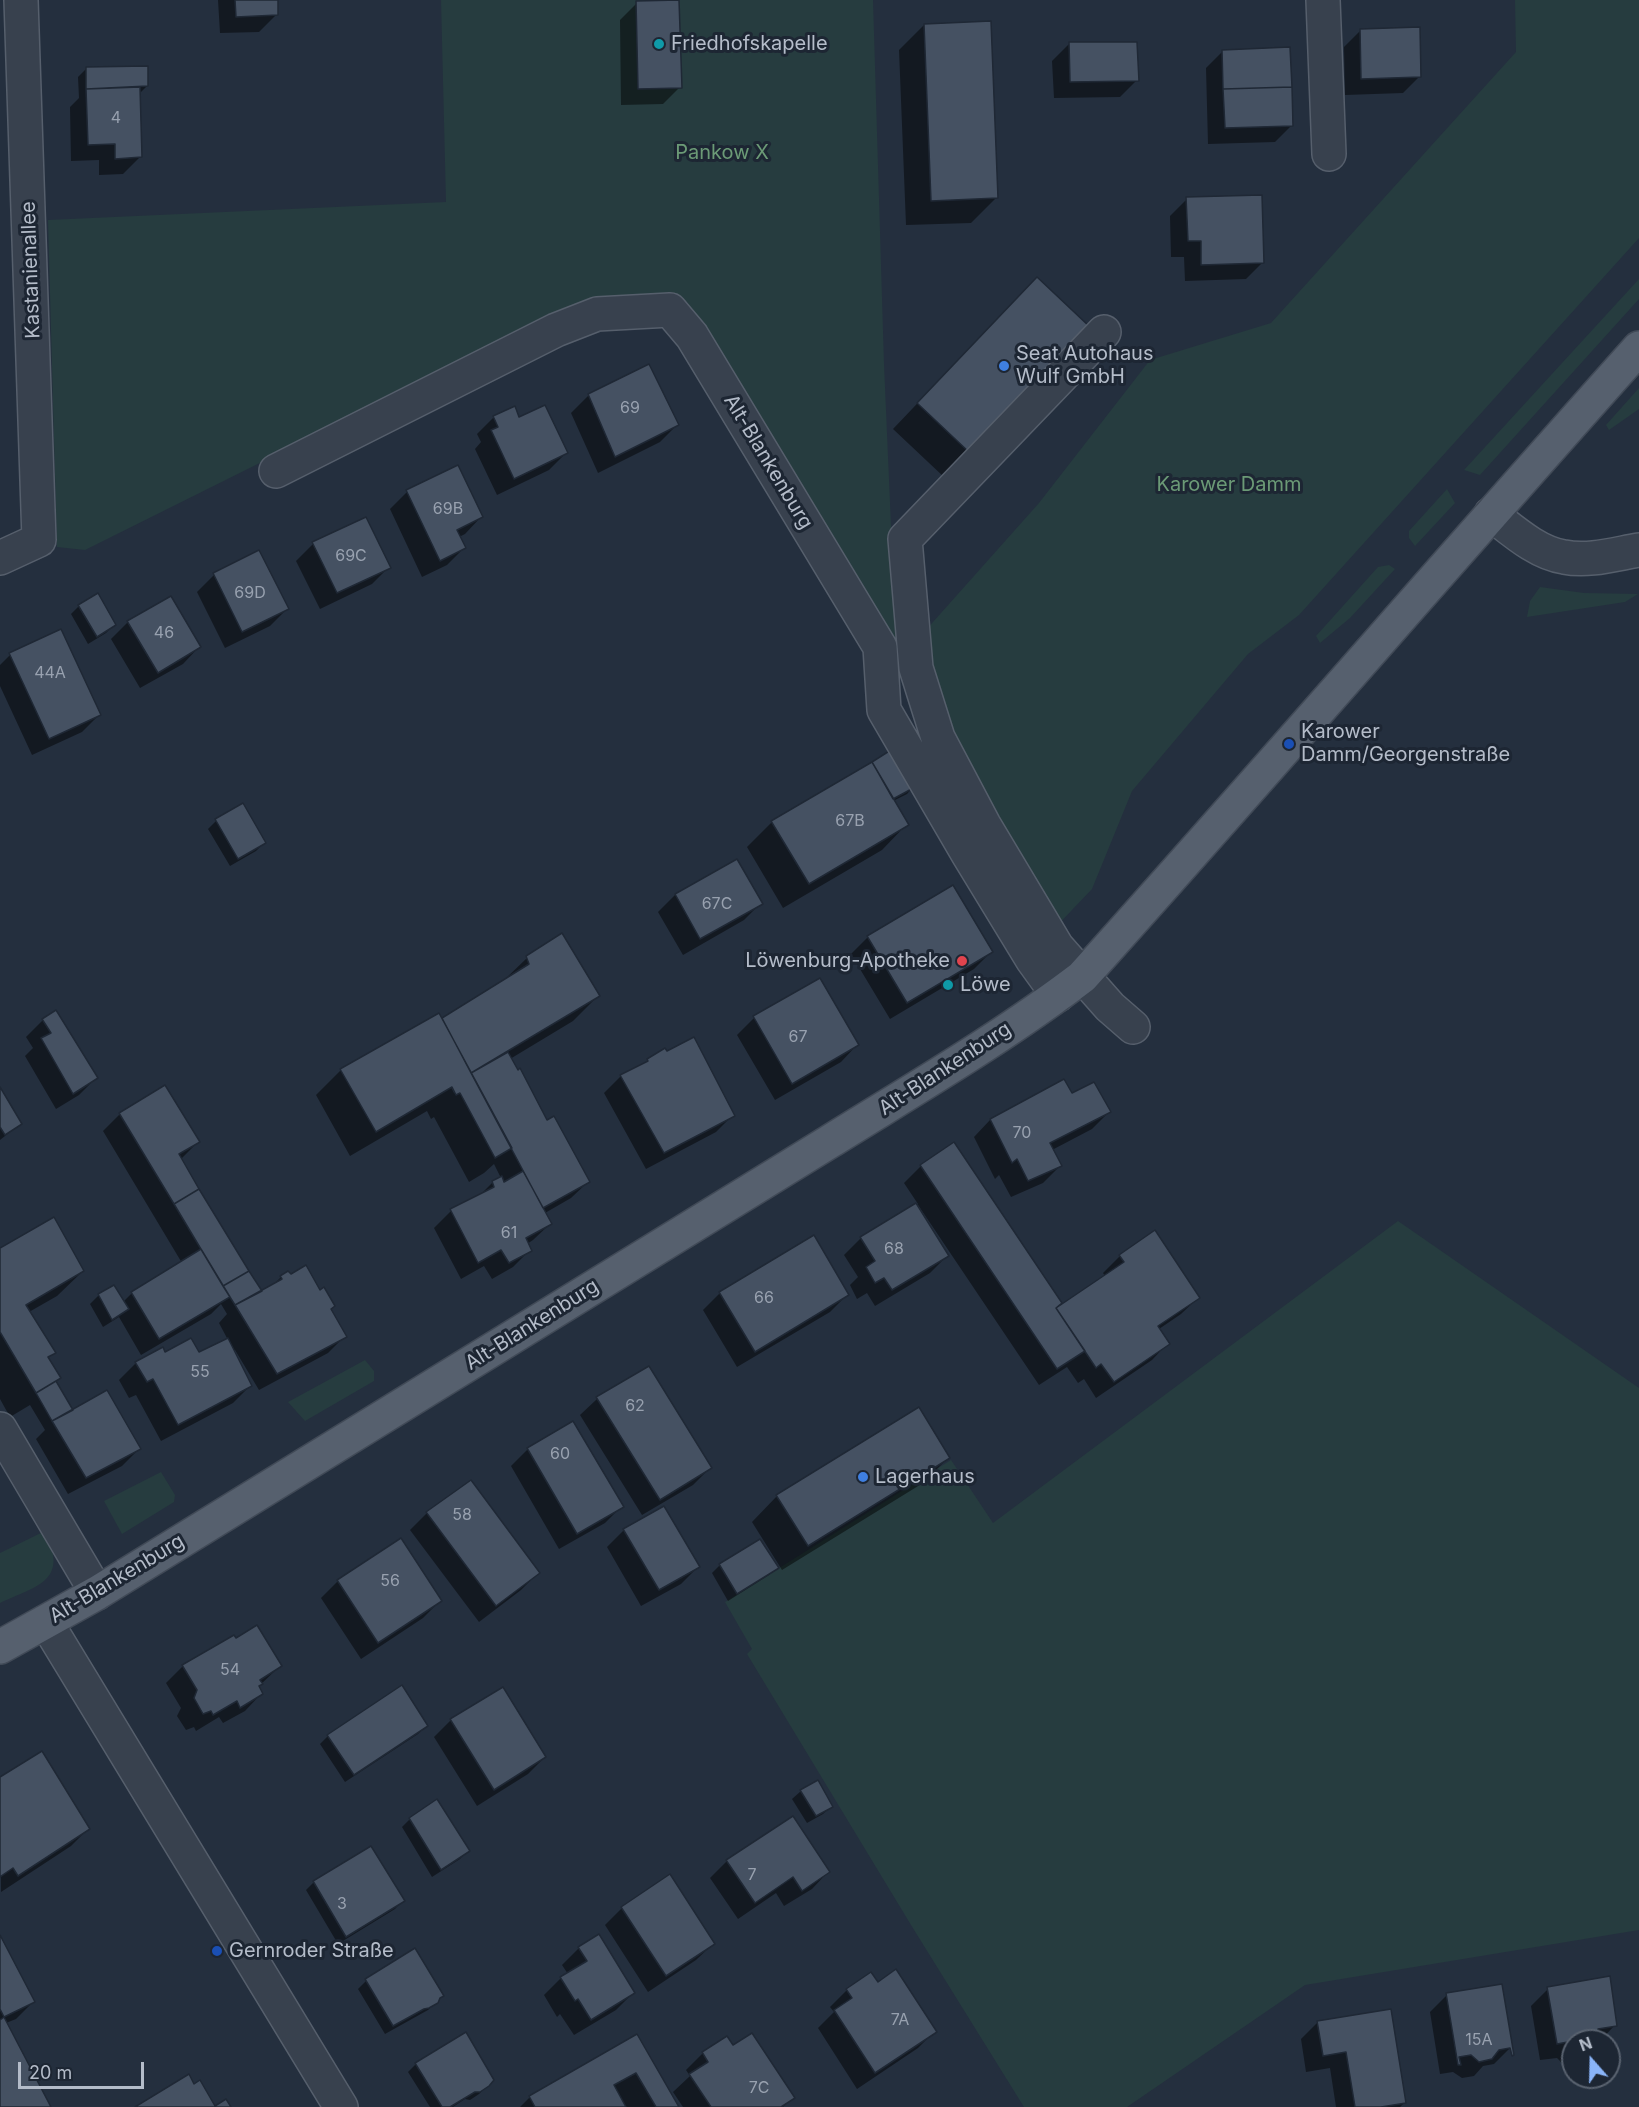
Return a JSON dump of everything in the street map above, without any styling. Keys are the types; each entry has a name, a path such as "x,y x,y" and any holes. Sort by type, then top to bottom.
{"main road":[{"path":"1070,986 1240,801 1639,348"},
{"name":"Alt-Blankenburg","path":"0,1647 96,1593 829,1142 935,1076 1070,986"}],"street":[{"name":"Kastanienallee","path":"0,558 39,540 21,0"},
{"path":"1323,0 1329,154"},
{"name":"Alt-Blankenburg","path":"276,471 556,330 597,314 670,310 692,336 880,647 884,710 968,854 1032,959 1070,986"},
{"path":"1104,332 905,539 916,668 938,738 984,825 1053,941 1070,986 1110,1007 1133,1027"},
{"path":"1491,514 1519,536 1563,557 1594,558 1639,550"},
{"path":"0,1429 96,1593"},
{"path":"45,1622 341,2107"}],"green space":[{"name":"Pankow X","path":"441,0 873,0 884,364 896,641 687,302 655,302 545,321 85,550 57,547 48,220 446,202"},
{"name":"Karower Damm","path":"1515,0 1639,0 1639,238 1299,615 1248,654 1132,791 1092,889 1052,931 918,711 917,640 1039,503 1150,360 1271,323 1516,52"},
{"path":"1639,279 1639,299 1480,475 1464,470"},
{"path":"1639,388 1639,409 1609,430 1606,425"},
{"path":"1447,489 1455,503 1415,546 1409,538 1409,531"},
{"path":"1389,565 1395,569 1350,618 1320,643 1316,636 1378,567"},
{"path":"1540,587 1584,593 1638,594 1625,602 1527,617 1530,601"},
{"path":"1398,1221 1639,1388 1639,1930 1305,1985 1127,2107 1024,2107 747,1654 752,1649 725,1602 951,1460 993,1523"},
{"path":"365,1360 374,1371 374,1381 305,1421 288,1402"},
{"path":"161,1472 175,1495 174,1502 122,1534 104,1501"},
{"path":"45,1531 52,1548 54,1561 52,1571 38,1585 0,1603 0,1553"}],"building":[{"path":"235,0 278,0 278,15 236,17"},
{"name":"Friedhofskapelle","path":"679,0 682,88 638,89 636,1"},
{"path":"991,21 998,198 931,201 924,24"},
{"path":"1420,27 1421,77 1361,79 1360,29"},
{"path":"1069,42 1137,42 1139,81 1070,82"},
{"path":"1290,47 1292,87 1223,89 1222,50"},
{"path":"148,66 148,86 86,89 86,67"},
{"path":"140,87 142,157 115,159 115,144 88,145 86,89"},
{"path":"1292,87 1293,126 1225,128 1223,89"},
{"path":"1262,195 1264,263 1201,265 1201,241 1188,241 1186,197"},
{"name":"Seat Autohaus Wulf GmbH","path":"1037,277 1091,328 971,454 917,403"},
{"path":"649,364 679,425 615,457 588,394"},
{"path":"545,405 568,453 514,479 491,430 498,427 493,416 515,406 519,417"},
{"path":"458,465 483,517 457,530 466,548 440,561 406,490"},
{"path":"366,517 391,568 337,593 312,542"},
{"path":"259,550 289,609 242,632 213,573"},
{"path":"98,593 116,625 97,637 78,605"},
{"path":"171,596 201,647 158,673 127,621"},
{"path":"61,629 101,715 49,739 9,653"},
{"path":"894,748 917,786 893,799 872,762"},
{"path":"872,762 909,825 809,884 771,821"},
{"path":"243,803 266,843 238,859 215,819"},
{"path":"737,859 763,904 700,939 675,894"},
{"path":"953,885 993,952 907,1003 867,936"},
{"path":"562,933 600,996 471,1073 442,1018 529,964 526,956"},
{"path":"820,978 859,1045 792,1084 753,1016"},
{"path":"56,1010 98,1078 73,1094 41,1038 51,1033 42,1019"},
{"path":"439,1013 512,1148 495,1158 460,1093 456,1095 452,1087 376,1132 340,1069"},
{"path":"694,1037 735,1116 664,1153 620,1075 648,1061 647,1059 665,1048 667,1051"},
{"path":"508,1052 518,1070 520,1068 547,1120 554,1116 590,1182 543,1208 471,1073"},
{"path":"1064,1079 1072,1093 1094,1082 1111,1112 1050,1143 1062,1166 1028,1181 1017,1159 1012,1163 990,1119"},
{"path":"165,1085 200,1142 179,1154 199,1189 174,1204 119,1113"},
{"path":"0,1087 22,1124 5,1135 0,1127"},
{"path":"954,1142 1062,1303 1056,1308 1085,1351 1057,1369 920,1165"},
{"path":"523,1171 552,1224 526,1238 532,1251 509,1263 501,1250 478,1263 450,1209 494,1187 492,1181 502,1176 504,1182"},
{"path":"199,1189 249,1271 223,1286 174,1204"},
{"path":"916,1203 949,1256 892,1290 884,1278 875,1283 866,1267 875,1261 860,1237"},
{"path":"54,1217 84,1271 26,1305 56,1353 48,1357 61,1378 36,1393 0,1332 0,1248"},
{"path":"1155,1230 1200,1298 1158,1326 1170,1344 1114,1382 1101,1364 1096,1368 1056,1308 1124,1262 1119,1255"},
{"path":"814,1235 849,1295 755,1352 719,1292"},
{"path":"201,1249 230,1297 159,1339 131,1292"},
{"path":"306,1265 320,1290 324,1287 335,1306 331,1309 347,1337 277,1374 235,1305 282,1279 280,1276 288,1271 291,1274"},
{"path":"249,1271 262,1291 235,1305 223,1286"},
{"path":"114,1285 129,1309 112,1320 98,1294"},
{"path":"191,1338 199,1352 228,1338 252,1386 178,1425 153,1379 147,1382 135,1362 163,1347 165,1352"},
{"path":"649,1366 712,1468 660,1500 596,1397"},
{"path":"56,1381 73,1410 52,1421 36,1393"},
{"path":"107,1390 141,1449 86,1478 52,1421"},
{"name":"Lagerhaus","path":"919,1407 950,1458 808,1546 776,1495"},
{"path":"573,1421 624,1507 577,1534 527,1448"},
{"path":"471,1480 540,1573 496,1606 426,1512"},
{"path":"664,1506 700,1567 659,1590 623,1529"},
{"path":"401,1538 442,1601 378,1643 337,1580"},
{"path":"760,1539 779,1568 737,1594 719,1564"},
{"path":"257,1625 282,1666 260,1680 263,1684 259,1686 263,1694 240,1708 237,1701 213,1715 211,1711 203,1714 194,1698 197,1690 182,1665 234,1635 236,1638"},
{"path":"402,1685 428,1726 354,1775 327,1735"},
{"path":"503,1687 546,1757 494,1790 450,1719"},
{"path":"42,1751 90,1829 18,1876 13,1868 0,1877 0,1777"},
{"path":"818,1780 833,1807 816,1816 800,1790"},
{"path":"437,1799 470,1851 441,1870 409,1818"},
{"path":"793,1816 830,1872 802,1891 793,1877 755,1903 726,1860"},
{"path":"371,1846 405,1901 346,1937 313,1881"},
{"path":"670,1874 715,1944 666,1976 621,1907"},
{"path":"599,1934 635,1993 591,2020 578,1999 575,2001 560,1977 587,1961 578,1947"},
{"path":"0,1935 35,2002 4,2017 0,2009"},
{"path":"415,1948 444,1996 438,2003 393,2026 365,1979"},
{"path":"896,1969 937,2032 875,2073 834,2010 852,1998 846,1989 871,1972 878,1982"},
{"path":"1610,1976 1617,2026 1598,2029 1561,2029 1561,2043 1557,2044 1547,1987"},
{"path":"1502,1984 1514,2055 1512,2056 1510,2048 1499,2050 1492,2059 1479,2062 1471,2055 1459,2057 1461,2065 1458,2065 1446,1993"},
{"path":"1391,2009 1406,2103 1381,2107 1355,2107 1346,2052 1323,2056 1317,2021"},
{"path":"4,2017 51,2107 0,2107 0,2020"},
{"path":"466,2032 494,2080 480,2092 475,2092 450,2107 442,2107 415,2063"},
{"path":"752,2033 795,2098 781,2107 711,2107 689,2074 708,2062 702,2052 727,2036 733,2045"},
{"path":"637,2034 679,2107 656,2107 636,2073 614,2085 626,2107 535,2107 529,2096"},
{"path":"189,2074 194,2084 200,2080 215,2106 226,2099 231,2107 135,2107"}],"place":[{"name":"Friedhofskapelle","path":"659,44"},
{"name":"Seat Autohaus Wulf GmbH","path":"1004,366"},
{"name":"Karower Damm/Georgenstraße","path":"1289,744"},
{"name":"Löwenburg-Apotheke","path":"962,961"},
{"name":"Löwe","path":"948,985"},
{"name":"Lagerhaus","path":"863,1477"},
{"name":"Gernroder Straße","path":"217,1951"}]}
